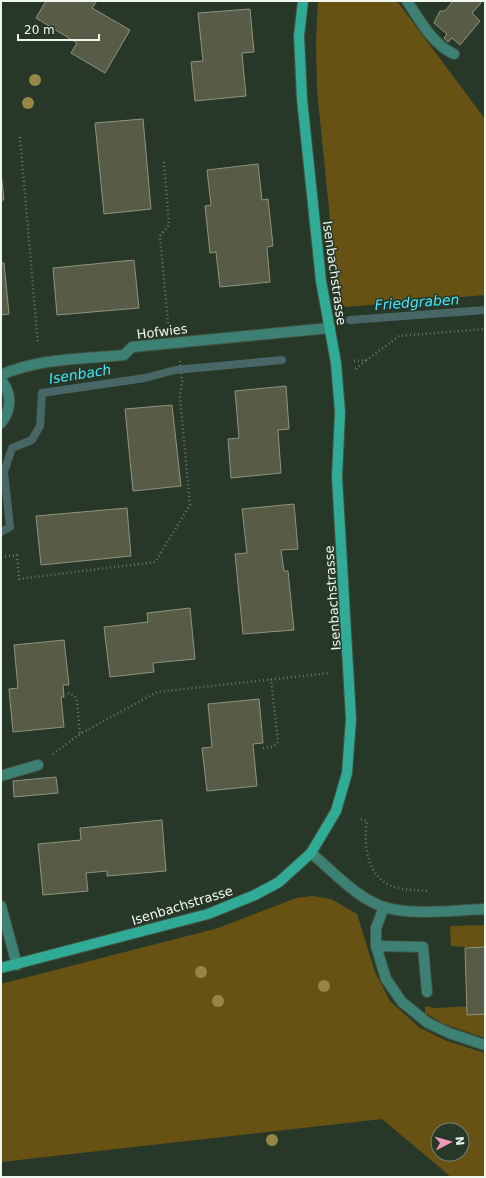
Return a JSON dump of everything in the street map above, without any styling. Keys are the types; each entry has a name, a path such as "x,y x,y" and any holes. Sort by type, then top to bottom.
{"main road":[{"name":"Isenbachstrasse","path":"1,968 208,914 233,905 279,882 310,853 336,811 347,773 352,719 337,477 340,412 336,363 321,281 302,99 299,36 302,1"}],"street":[{"path":"407,1 432,38 444,50 454,54"},
{"name":"Hofwies","path":"1,375 14,369 40,363 124,355 132,347 330,328"},
{"path":"1,380 6,386 10,398 8,411 1,423"},
{"path":"1,776 38,765"},
{"path":"310,853 358,892 384,907 424,911 485,909"},
{"path":"1,906 17,965"},
{"path":"384,907 376,928 376,946 386,978 402,1002 428,1023 449,1033 485,1045"},
{"path":"376,946 423,947 426,992"}],"path":[{"path":"20,137 39,351"},
{"path":"164,162 169,225 160,236 168,325"},
{"path":"356,369 399,336 485,329"},
{"path":"336,363 367,360"},
{"path":"1,556 17,555 19,579 155,562 190,505 180,397 182,377 180,361"},
{"path":"38,765 80,734 157,692 333,672"},
{"path":"263,748 273,747 278,742 271,679"},
{"path":"68,693 75,696 77,701 80,734"},
{"path":"361,820 367,821 365,833 367,853 372,868 381,879 391,886 434,891"}],"shaded area":[{"path":"318,1 397,1 485,119 485,295 346,307 340,301 334,259 317,90 316,39"},
{"path":"312,896 331,899 357,914 375,972 390,1001 420,1028 447,1041 485,1053 485,1177 451,1177 433,1162 470,1162 470,1122 430,1122 430,1159 382,1119 1,1162 1,984 218,928 296,898"},
{"path":"485,925 485,1038 444,1024 425,1013 425,1006 434,1008 475,1006 479,948 451,946 450,926"}],"building":[{"path":"46,1 97,1 92,8 130,30 105,73 71,53 77,43 36,18"},
{"path":"453,1 478,1 481,3 472,13 480,21 460,45 452,38 448,42 444,38 447,34 434,23 440,11 445,11"},
{"path":"250,9 254,52 242,53 246,96 195,101 191,62 203,61 198,13"},
{"path":"143,119 151,209 104,214 95,123"},
{"path":"258,164 262,200 268,199 273,246 267,247 270,282 220,287 216,252 210,253 205,206 211,205 207,170"},
{"path":"1,172 4,200 1,200"},
{"path":"134,260 139,308 57,315 53,268"},
{"path":"1,263 4,263 9,314 1,315"},
{"path":"286,386 289,429 278,430 281,473 231,478 228,439 239,438 235,391"},
{"path":"172,405 181,486 133,491 125,409"},
{"path":"294,504 298,549 281,550 284,571 288,571 294,630 243,634 235,554 247,553 242,509"},
{"path":"127,508 131,556 41,565 36,516"},
{"path":"190,608 195,659 153,663 154,672 110,677 104,627 148,622 147,613"},
{"path":"64,640 69,685 63,685 64,697 61,697 64,727 13,732 9,689 18,688 14,645"},
{"path":"259,699 263,743 253,744 257,786 207,791 202,748 212,747 208,704"},
{"path":"56,777 58,793 14,797 13,781"},
{"path":"162,820 166,871 107,876 107,871 86,873 88,891 43,895 38,844 81,840 80,828"},
{"path":"485,947 485,1014 467,1015 465,948"}],"waterway":[{"name":"Friedgraben","path":"350,320 485,310"},
{"name":"Isenbach","path":"1,532 10,527 4,472 12,448 32,440 40,426 42,393 145,378 175,370 282,360"}]}
